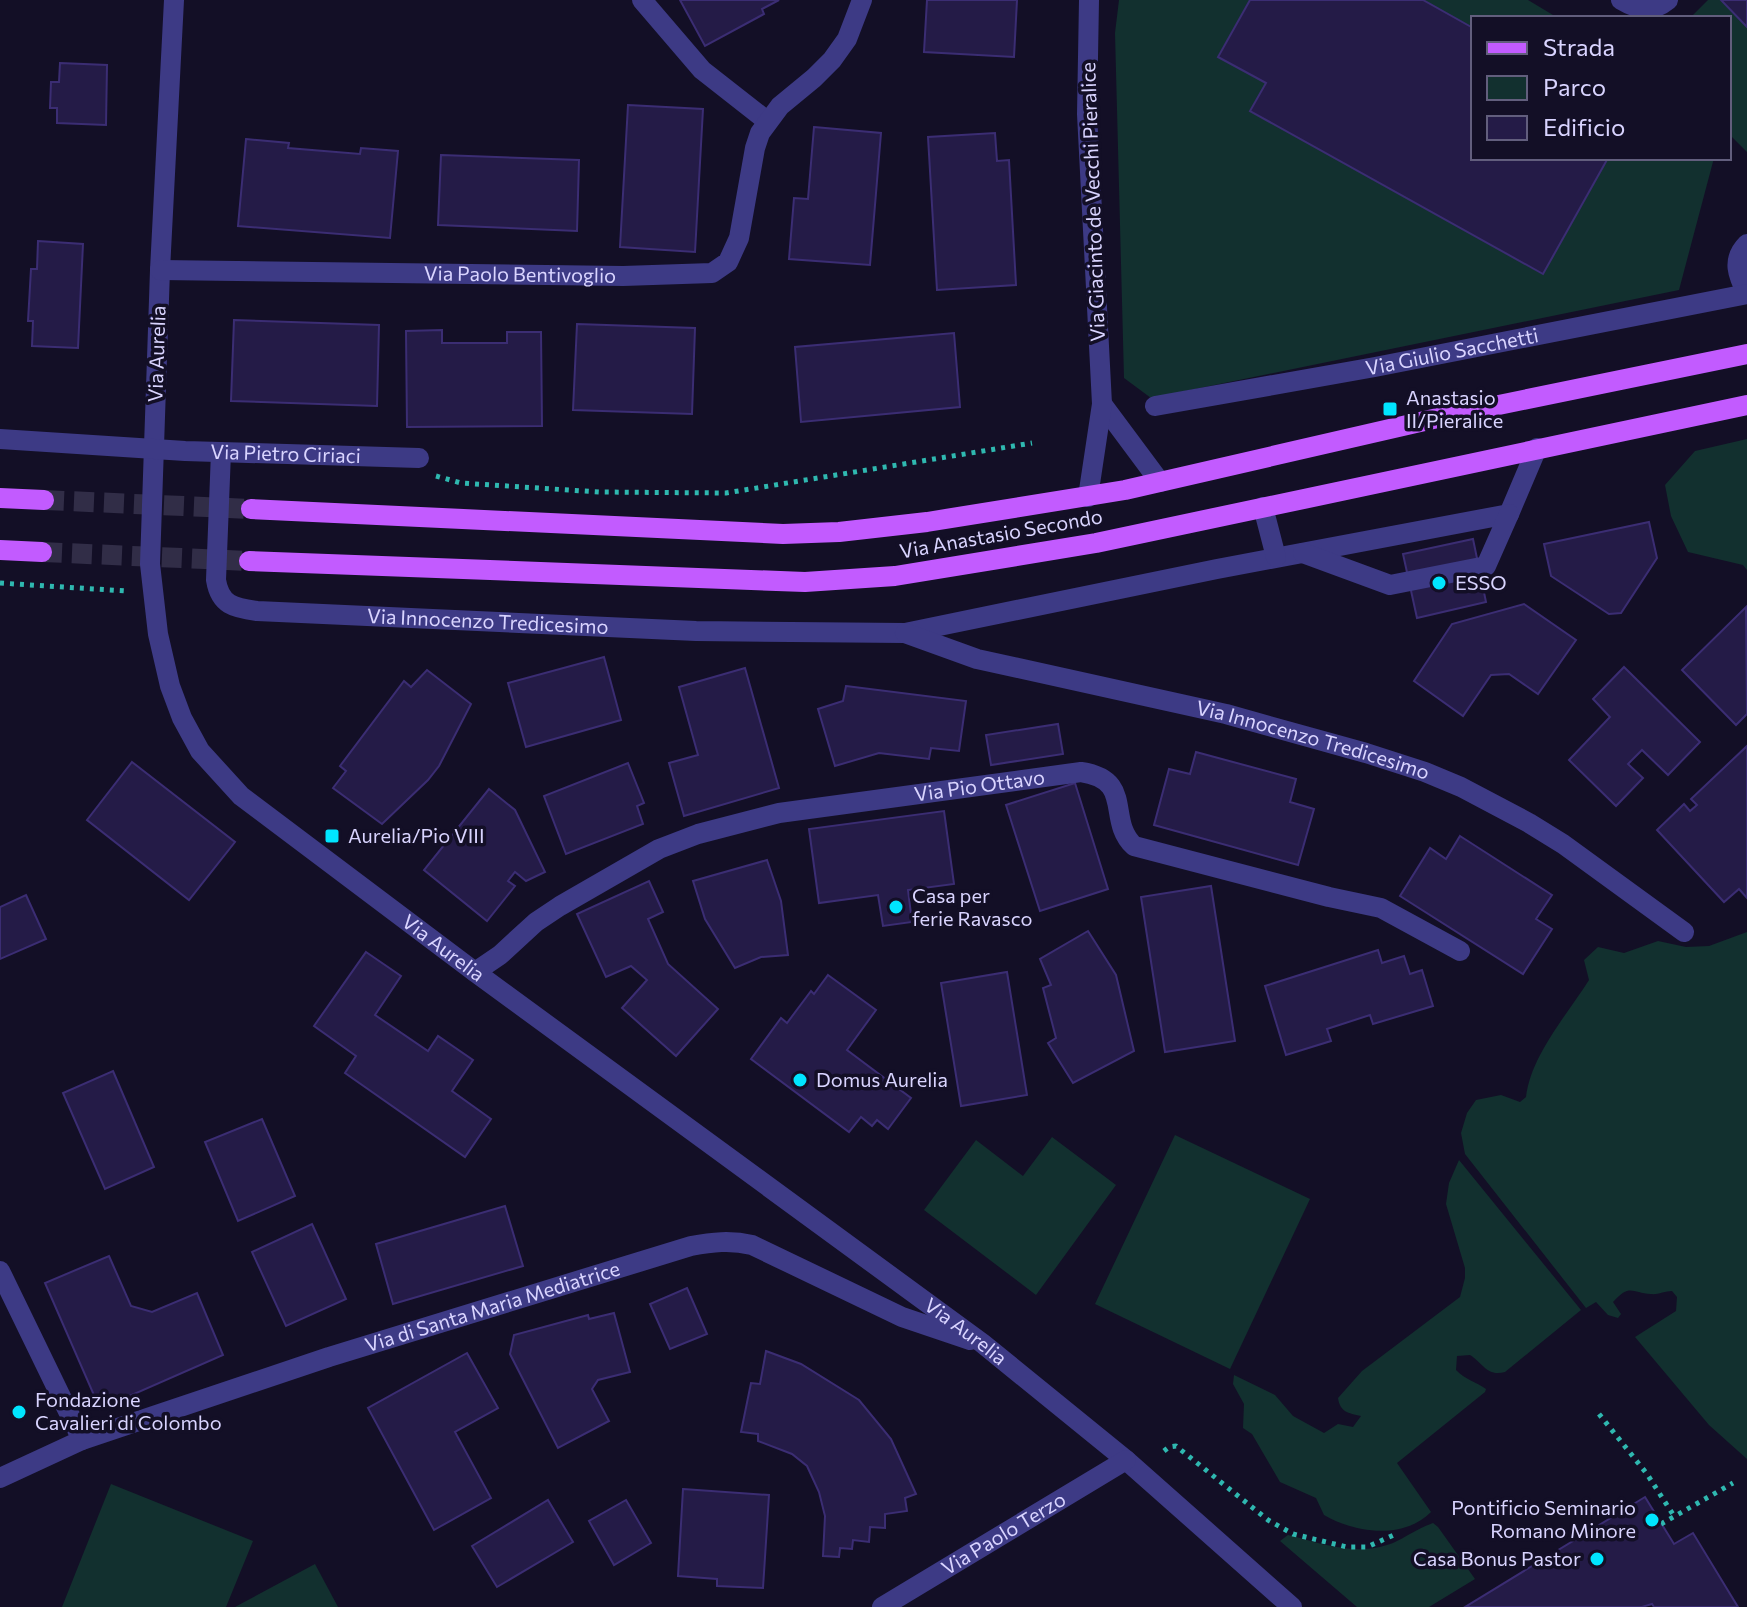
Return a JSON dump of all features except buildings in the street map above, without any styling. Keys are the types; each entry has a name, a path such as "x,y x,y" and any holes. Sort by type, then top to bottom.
{"main road":[{"name":"Via Anastasio Secondo","path":"251,509 809,534 927,522 1088,497 1455,414 1747,354"},
{"name":"Via Anastasio Secondo","path":"249,561 792,582 907,575 1096,543 1747,405"},
{"path":"0,498 44,500"},
{"path":"0,550 42,552"}],"street":[{"name":"Via Aurelia","path":"174,0 153,449 151,592 170,686 191,736 217,773 241,796 475,972 982,1343 1126,1460 1292,1607"},
{"path":"642,0 702,70 767,121"},
{"name":"Via Paolo Bentivoglio","path":"160,270 623,276 712,273 728,262 739,238 755,148 767,121 832,60 847,39 862,0"},
{"name":"Via Giacinto de Vecchi Pieralice","path":"1088,497 1102,404 1087,114 1089,0"},
{"path":"1621,0 1643,9 1655,8 1668,0"},
{"path":"1747,244 1737,266 1747,294"},
{"name":"Via Giulio Sacchetti","path":"1155,406 1375,367 1747,294"},
{"path":"1102,404 1160,482"},
{"name":"Via Pietro Ciriaci","path":"0,439 153,449 419,458"},
{"path":"1303,553 1390,585 1486,566 1537,448"},
{"name":"Via Innocenzo Tredicesimo","path":"221,452 216,580 226,603 257,611 696,631 905,633 1276,557 1509,514"},
{"path":"1263,507 1276,557"},
{"name":"Via Innocenzo Tredicesimo","path":"905,633 977,659 1226,714 1352,748 1425,772 1461,787 1563,844 1684,932"},
{"name":"Via Pio Ottavo","path":"475,972 560,906 659,849 698,834 779,813 1081,772 1098,776 1112,786 1117,794 1122,828 1127,840 1134,846 1381,908 1460,951"},
{"name":"Via di Santa Maria Mediatrice","path":"0,1478 82,1440 329,1357 645,1259 713,1242 740,1242 766,1250 902,1317 982,1343"},
{"path":"0,1271 82,1440"},
{"name":"Via Paolo Terzo","path":"882,1607 1126,1460"}],"path":[{"path":"419,458 422,472 461,483 599,492 726,493 1032,443"},
{"path":"0,583 151,592"},
{"path":"1599,1414 1647,1474 1674,1516"},
{"path":"1164,1451 1176,1446 1268,1520 1293,1534 1347,1547 1367,1547 1396,1534"},
{"path":"1661,1524 1733,1483"}],"green space":[{"path":"1119,0 1250,0 1218,56 1266,83 1250,111 1542,274 1607,160 1713,160 1679,290 1151,398 1124,378 1115,33"},
{"path":"1423,0 1528,0 1555,16 1471,16 1471,27"},
{"path":"1708,0 1721,0 1747,27 1747,152 1731,136 1731,16 1692,16"},
{"path":"1747,439 1747,570 1743,565 1688,552 1671,516 1665,485 1695,451"},
{"path":"1747,932 1747,1459 1709,1425 1635,1337 1676,1311 1677,1297 1672,1291 1653,1294 1631,1290 1623,1293 1613,1302 1621,1314 1618,1318 1608,1315 1596,1302 1586,1308 1465,1154 1461,1133 1467,1113 1476,1100 1501,1095 1520,1102 1526,1097 1529,1081 1542,1051 1589,980 1584,960 1598,947 1624,953 1658,941 1686,947 1709,946"},
{"path":"1175,1135 1310,1199 1230,1369 1095,1304"},
{"path":"1052,1137 1116,1185 1036,1295 924,1210 976,1140 1023,1176"},
{"path":"1459,1160 1581,1310 1505,1372 1489,1371 1470,1355 1457,1356 1456,1370 1486,1389 1485,1392 1397,1463 1431,1512 1420,1521 1393,1530 1350,1526 1324,1515 1316,1498 1280,1482 1252,1434 1243,1428 1244,1404 1233,1384 1234,1375 1275,1395 1293,1416 1324,1433 1338,1424 1353,1427 1361,1416 1343,1409 1338,1398 1362,1371 1460,1297 1465,1268 1446,1204 1449,1183"},
{"path":"111,1484 253,1541 226,1607 62,1607"},
{"path":"1433,1523 1475,1579 1429,1607 1357,1607 1280,1541 1288,1535 1340,1548 1366,1549 1393,1543"},
{"path":"315,1564 338,1607 235,1607"}],"tunnel":[{"path":"44,500 251,509"},
{"path":"42,552 249,561"}],"place":[{"name":"Anastasio II/Pieralice","path":"1390,409"},
{"name":"ESSO","path":"1439,583"},
{"name":"Aurelia/Pio VIII","path":"332,836"},
{"name":"Casa per ferie Ravasco","path":"896,907"},
{"name":"Domus Aurelia","path":"800,1080"},
{"name":"Fondazione Cavalieri di Colombo","path":"19,1412"},
{"name":"Pontificio Seminario Romano Minore","path":"1652,1520"},
{"name":"Casa Bonus Pastor","path":"1597,1559"}]}
